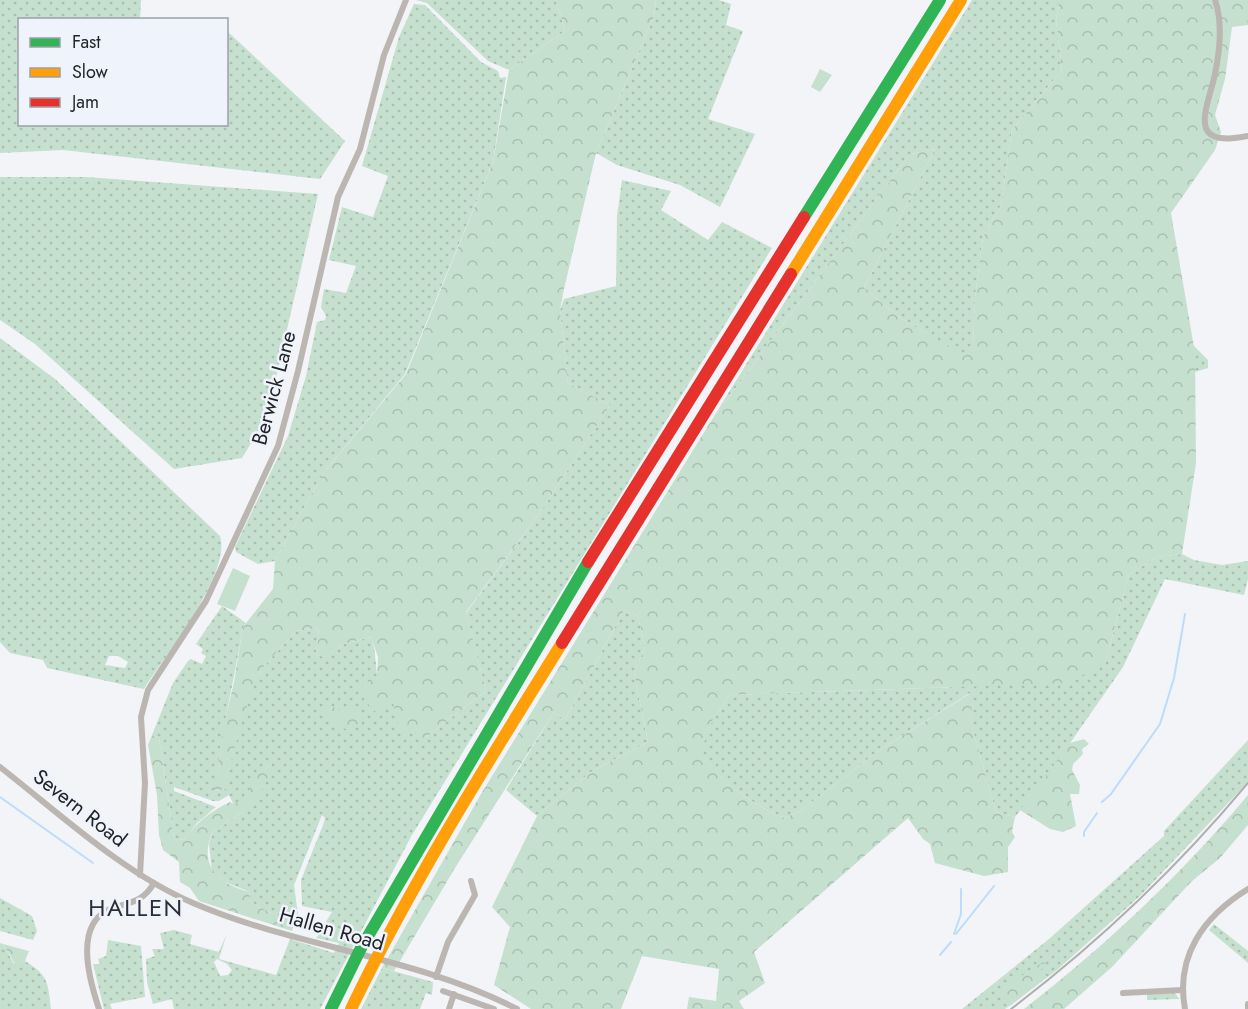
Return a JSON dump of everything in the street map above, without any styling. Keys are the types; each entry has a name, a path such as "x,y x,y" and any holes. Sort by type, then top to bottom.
{"highway":[{"path":"331,1009 361,948 573,586 940,0"},
{"path":"351,1009 378,953 496,749 961,0"}],"street":[{"name":"Berwick Lane","path":"141,875 140,832 145,783 141,717 148,690 206,601 278,446 298,371 338,197 360,149 384,55 406,0"},
{"path":"1215,0 1220,41 1215,75 1204,110 1204,121 1210,132 1217,138 1230,140 1248,136"},
{"name":"Severn Road","path":"0,767 141,875"},
{"name":"Hallen Road","path":"141,875 210,910 436,977 476,990 517,1009"},
{"path":"436,977 448,942 475,895 471,881"},
{"path":"99,1009 89,979 90,929 97,917 107,911 143,898 154,883"},
{"path":"1185,1009 1183,990 1186,958 1197,935 1219,910 1248,889"},
{"path":"1123,993 1183,990"},
{"path":"443,991 494,1009"},
{"path":"449,1009 454,994"},
{"path":"1248,1004 1248,1009"}],"green space":[{"path":"0,0 141,0 140,18 18,18 18,126 228,126 228,32 345,141 320,179 63,150 0,153"},
{"path":"416,0 556,0 565,31 509,70 488,61 427,3"},
{"path":"556,0 656,0 654,16 596,153 560,310 568,383 610,405 539,514 466,612 486,691 425,738 400,730 393,703 378,714 365,701 360,688 377,675 378,657 371,637 344,644 325,657 316,655 319,628 296,631 264,666 251,692 226,778 226,789 214,791 223,729 243,627 273,589 275,561 322,475 406,374 493,162 509,70 565,31"},
{"path":"656,0 719,0 731,4 726,25 743,31 708,119 755,134 720,207 680,185 617,165 596,153 654,16"},
{"path":"972,0 1059,0 1056,19 1062,70 1012,130 1001,205 983,237 975,297 973,346 965,356 900,318 864,288 935,149 910,154 711,421"},
{"path":"1059,0 1248,0 1248,25 1232,27 1225,79 1215,115 1221,132 1215,150 1171,213 1195,353 1196,463 1182,554 1156,557 1129,575 1105,663 1068,683 730,695 712,721 701,751 717,773 727,782 759,805 783,818 799,812 881,749 971,693 972,727 996,812 1015,817 1012,832 1015,837 1008,847 1008,872 984,876 935,863 930,844 923,839 908,818 754,952 765,983 739,1001 744,1009 687,1009 689,997 716,1001 719,969 642,956 621,1009 531,1009 494,985 510,927 492,907 537,816 591,772 648,742 634,673 645,647 638,616 624,610 565,720 554,712 455,868 394,971 382,968 481,794 711,421 910,154 935,149 864,288 900,318 965,355 973,346 975,297 983,237 1001,205 1012,130 1062,70 1056,19"},
{"path":"414,4 425,5 481,62 498,71 500,78 506,77 493,162 405,374 322,475 275,561 258,564 236,552 235,547 288,436 306,376 317,322 325,320 326,316 321,307 324,289 346,293 356,266 329,260 342,207 373,217 388,176 362,166 399,37"},
{"path":"820,69 832,75 820,92 811,87"},
{"path":"0,177 86,177 318,194 267,417 242,458 174,469 35,344 0,320"},
{"path":"622,180 671,191 661,210 708,240 722,222 772,248 412,835 320,1009 174,1009 172,999 153,1004 147,982 146,959 155,956 152,949 164,949 160,933 174,930 192,935 190,944 219,952 227,933 219,959 276,975 290,939 334,953 339,943 316,938 323,930 334,927 324,925 332,912 302,906 301,880 323,825 325,818 322,815 294,885 298,915 294,925 252,903 249,900 250,892 225,882 212,872 209,844 212,833 245,810 270,763 249,796 234,805 229,795 219,801 213,801 174,787 174,791 216,807 197,823 184,840 174,838 159,738 152,735 173,683 191,659 202,664 206,656 201,653 203,649 196,644 222,606 246,623 243,627 224,729 215,791 226,789 226,778 250,692 264,666 296,631 319,628 316,655 325,657 344,644 371,637 379,682 397,708 425,738 486,691 466,613 539,514 610,405 568,383 560,310 564,299 616,286 617,216","holes":["217,959 227,964 232,970 228,975 220,976 214,962"]},
{"path":"0,338 55,379 220,536 221,552 216,571 194,614 144,689 47,668 43,660 10,653 0,642","holes":["109,656 118,656 128,662 125,668 105,665"]},
{"path":"1193,345 1208,360 1208,368 1195,372"},
{"path":"1182,554 1194,560 1222,565 1248,561 1248,579 1244,595 1165,579 1123,667 1043,782 1015,817 996,812 972,727 970,693 881,749 799,812 783,818 759,805 727,782 700,751 712,721 730,695 955,687 1105,663 1129,575 1156,557"},
{"path":"233,568 250,576 235,611 217,604"},
{"path":"624,610 638,616 645,647 634,673 648,742 591,772 537,816 506,790 554,712 565,720"},
{"path":"333,707 343,712 353,707 360,715 359,723 348,730 336,725 330,721 324,710"},
{"path":"152,735 159,738 174,838 184,840 210,814 230,802 234,804 248,796 253,773 264,772 270,763 273,767 258,797 245,810 212,833 208,855 214,872 221,879 250,892 249,900 294,925 292,931 199,901 190,888 180,882 179,862 163,850 159,835 157,795 148,745"},
{"path":"1084,739 1089,744 1082,749 1083,754 1073,764 1072,770 1080,785 1079,794 1070,794 1076,826 1063,832 1050,829 1020,810 1070,743"},
{"path":"1248,740 1248,782 1140,896 1057,970 1005,1009 962,1009 1049,939 1164,836 1164,831"},
{"path":"1248,795 1248,825 1220,858 1191,882 1112,967 1064,1009 1024,1009 1142,908 1197,852"},
{"path":"0,898 32,916 37,931 33,940 0,931"},
{"path":"1214,924 1248,951 1248,963 1209,930"},
{"path":"108,940 141,946 145,997 110,1004 112,1009 104,1009 93,964 100,964 98,959 106,956"},
{"path":"0,943 3,944 14,964 25,961 43,975 48,986 51,1009 0,1009"},
{"path":"3,944 29,951 25,961 15,964"},
{"path":"1045,961 1043,968 1036,974 1043,980 1010,1006 995,992"},
{"path":"382,968 433,982 432,995 426,993 420,1009 361,1009"},
{"path":"1175,993 1179,999 1147,1000 1147,994"}],"waterway":[{"path":"1102,802 1111,794 1160,724 1174,678 1185,614"},
{"path":"0,797 93,863"},
{"path":"1084,836 1084,832 1097,813"},
{"path":"956,934 994,886"},
{"path":"954,934 961,914 961,889"},
{"path":"940,955 951,942"}],"railway":[{"path":"1011,1009 1075,958 1136,903 1194,844 1248,783"}],"traffic: fast":[{"path":"804,217 940,0"},
{"path":"331,1009 361,948 588,562"}],"traffic: slow":[{"path":"791,274 961,0"},
{"path":"351,1009 425,869 562,643"}],"traffic: jam":[{"path":"588,562 804,217"},
{"path":"562,643 791,274"}],"district":[{"name":"HALLEN","path":"136,908"}]}
